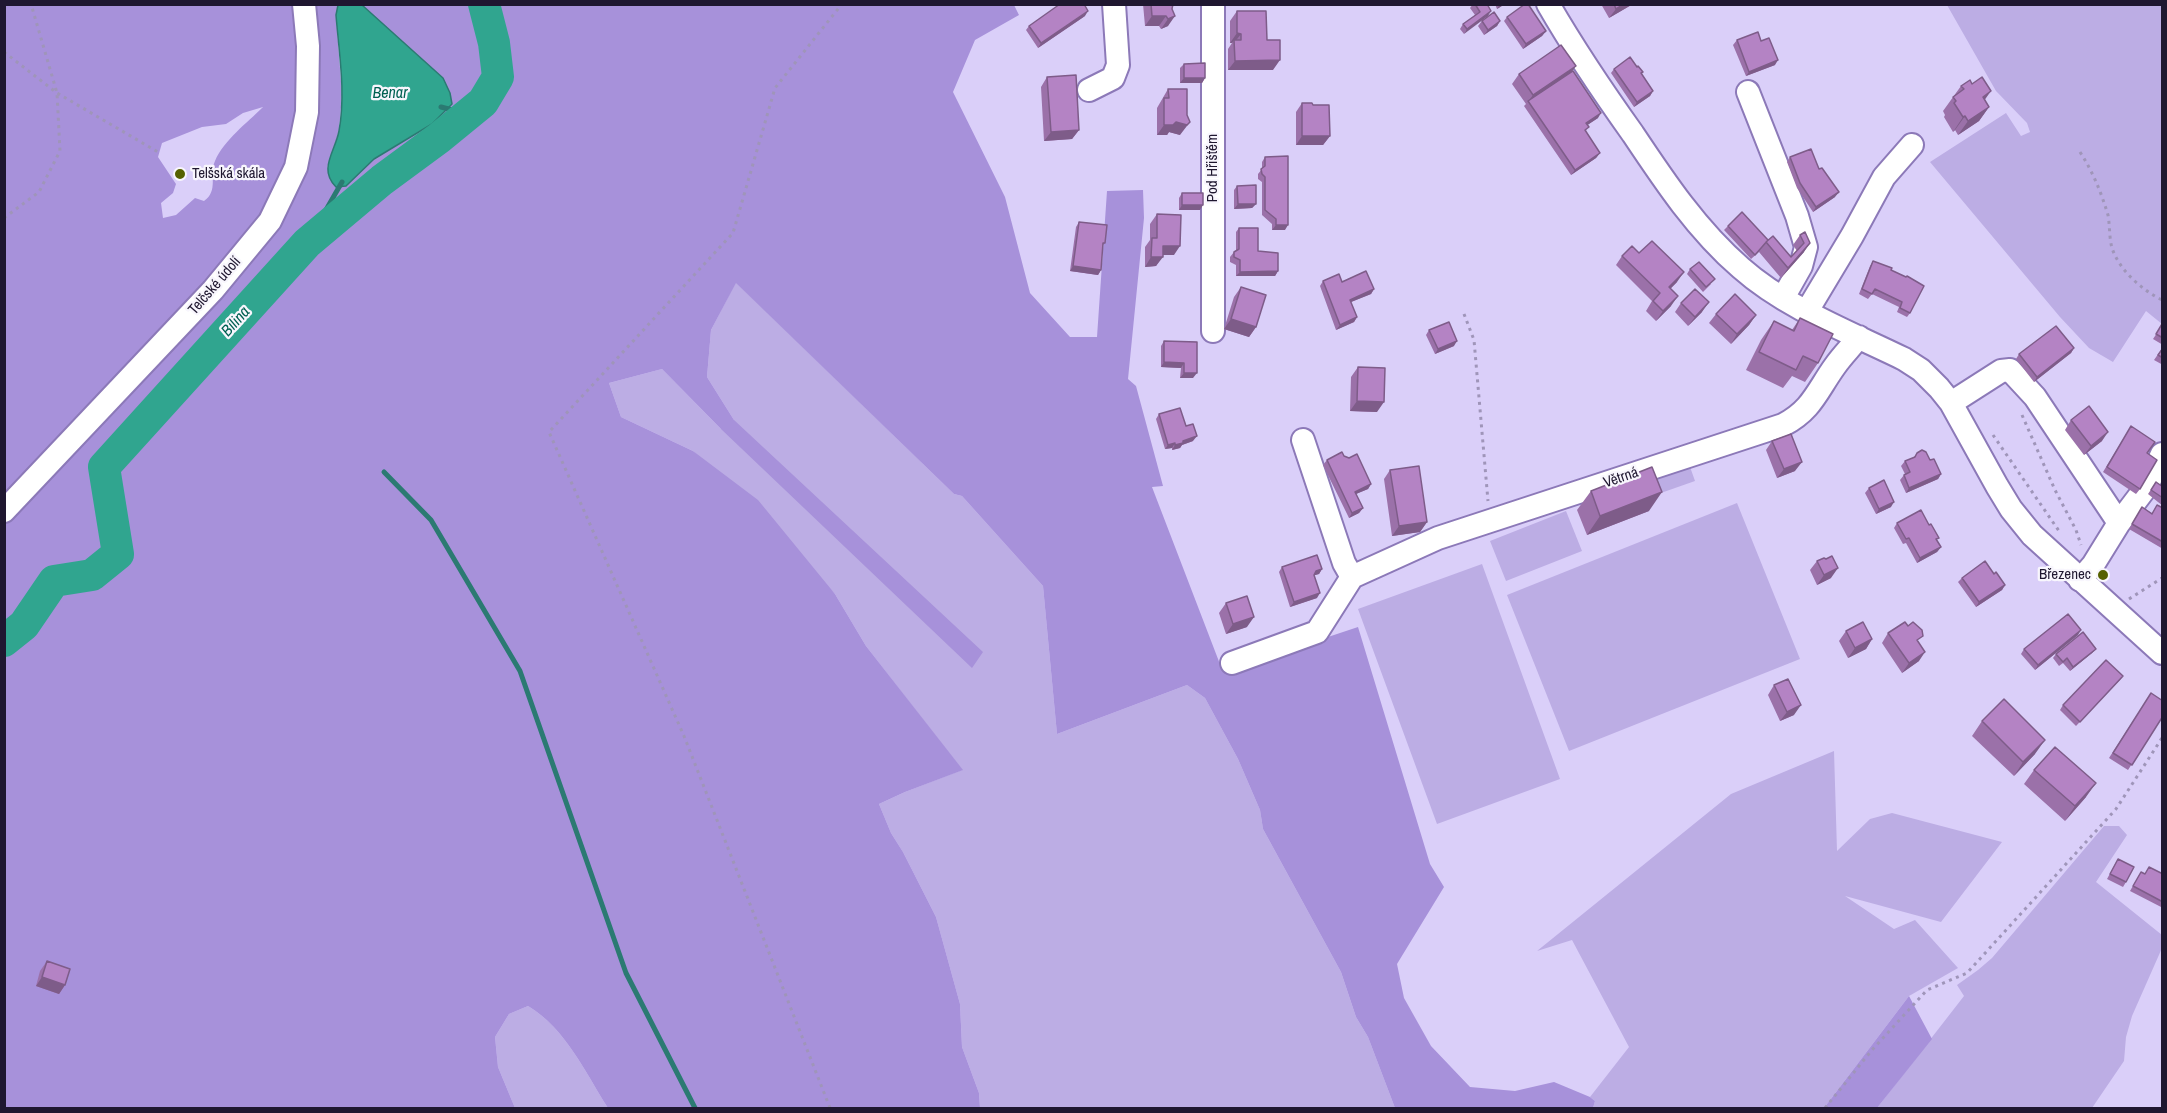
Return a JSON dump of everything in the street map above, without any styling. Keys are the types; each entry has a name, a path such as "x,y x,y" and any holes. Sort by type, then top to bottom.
{"street":[{"name":"Telčské údolí","path":"4,511 213,290 270,222 296,167 307,112 308,46 303,4"},
{"path":"1089,90 1113,78 1118,65 1114,4"},
{"name":"Pod Hřištěm","path":"1213,4 1213,331"},
{"path":"1548,4 1681,205 1742,269 1783,298 1904,359 1921,370 1951,403 2011,509 2032,535 2163,653"},
{"path":"1748,92 1797,216 1806,247 1801,266 1783,298"},
{"path":"1807,311 1884,177 1912,145"},
{"name":"Větrná","path":"1352,577 1438,538 1783,425 1797,418 1810,406 1834,367 1859,337"},
{"path":"1951,403 2001,371 2010,370 2035,397 2119,523"},
{"path":"1232,663 1317,632 1352,577 1344,563 1303,440"},
{"path":"2080,580 2093,565 2119,523 2147,486 2163,454"}],"path":[{"path":"4,218 39,192 60,151 57,93 31,4"},
{"path":"830,1108 684,736 549,432 733,233 775,88 842,4"},
{"path":"4,52 57,93 158,152"},
{"path":"2080,152 2093,172 2108,218 2112,247 2120,264 2153,295 2163,300"},
{"path":"1464,314 1474,340 1490,520"},
{"path":"2021,412 2055,490 2082,543 2077,552"},
{"path":"2115,611 2133,595 2163,578"},
{"path":"1826,1108 1872,1050 1927,990 1967,973 2116,809 2163,738"}],"shaded area":[{"path":"5,4 292,4 293,7 338,5 336,15 342,95 339,131 327,168 346,185 374,159 432,124 443,78 362,5 1014,5 1019,15 975,40 953,92 1005,197 1030,293 1070,337 1097,337 1107,191 1143,190 1144,218 1128,379 1136,386 1163,486 1152,487 1223,672 1358,627 1430,864 1444,887 1397,964 1404,998 1431,1046 1470,1087 1515,1091 1554,1082 1595,1101 1593,1108 1395,1108 1368,1037 1356,1017 1341,972 1263,829 1260,810 1238,759 1205,698 1187,685 1057,734 1043,586 962,496 954,494 736,283 711,330 707,377 734,420 983,652 972,668 721,429 662,369 609,383 621,417 693,451 758,500 835,594 866,646 963,770 879,804 891,833 936,917 960,1004 962,1047 979,1093 980,1108 608,1108 564,1039 528,1006 509,1014 495,1037 498,1067 515,1108 5,1108","holes":["263,107 219,153 213,166 209,197 204,201 195,198 176,215 163,218 161,203 173,193 176,184 158,157 162,143 202,127 226,124 243,113"]},
{"path":"1947,5 2162,5 2162,324 2146,311 2113,362 2089,348 2060,317 1930,162 2006,113 2021,136 2030,132 2027,123 1996,91"},
{"path":"736,282 954,494 962,496 1043,586 1057,734 1187,685 1205,698 1238,759 1260,810 1263,829 1341,972 1356,1017 1368,1037 1395,1108 980,1108 979,1093 962,1047 960,1004 936,917 891,833 879,804 962,770 866,646 835,594 693,451 621,417 609,383 662,369 721,429 734,420 707,377 711,330"},
{"path":"1689,464 1695,481 1658,494 1652,477"},
{"path":"1737,503 1800,659 1569,751 1507,595"},
{"path":"1566,511 1582,551 1506,581 1490,541"},
{"path":"1482,564 1560,779 1437,824 1358,609"},
{"path":"1834,751 1837,851 1870,819 1892,813 2002,842 1941,922 1845,896 1894,929 1915,920 1958,968 1909,996 1824,1108 1593,1108 1595,1101 1590,1097 1629,1047 1572,940 1537,951 1731,794"},
{"path":"2104,826 2119,826 2127,835 2096,882 2162,935 2162,948 2132,1016 2126,1037 2124,1061 2092,1108 1877,1108 1964,996 1957,985 1992,958"},
{"path":"1909,996 1932,1039 1877,1108 1824,1108"},
{"path":"528,1006 564,1039 608,1108 515,1108 498,1067 495,1037 509,1014"}],"water":[{"name":"Benar","path":"338,5 362,5 443,78 452,104 432,124 374,159 346,186 336,187 328,174 328,167 339,131 342,102 336,15"}],"building":[{"path":"1060,4 1084,4 1088,11 1041,43 1029,26"},
{"path":"1151,4 1173,4 1172,9 1175,16 1168,19 1166,16 1152,16"},
{"path":"1475,4 1487,4 1491,11 1467,29 1463,24 1480,12"},
{"path":"1528,4 1546,31 1526,44 1507,17"},
{"path":"1614,4 1624,4 1616,9"},
{"path":"1237,11 1266,11 1267,40 1280,40 1280,60 1235,61 1234,40 1241,40 1241,34 1237,33"},
{"path":"1494,12 1500,21 1488,30 1482,21"},
{"path":"1758,32 1761,41 1769,38 1778,60 1749,72 1737,40"},
{"path":"1561,45 1576,66 1533,95 1519,74"},
{"path":"1630,57 1643,72 1641,73 1653,91 1637,102 1614,69"},
{"path":"1205,63 1205,78 1184,78 1184,64"},
{"path":"1573,71 1601,113 1586,123 1589,127 1585,130 1600,153 1575,170 1528,101"},
{"path":"1076,75 1079,130 1051,132 1047,77"},
{"path":"1982,77 1991,91 1983,97 1989,107 1968,121 1954,103 1956,101 1953,97 1964,89 1961,86 1970,80 1972,84"},
{"path":"1168,89 1187,89 1187,115 1190,122 1187,125 1176,122 1173,125 1164,125 1164,98 1169,98"},
{"path":"1302,103 1329,105 1330,136 1302,136"},
{"path":"1811,149 1819,169 1822,168 1839,192 1816,207 1800,183 1790,157"},
{"path":"1288,156 1288,225 1276,225 1276,219 1265,210 1265,177 1261,169 1265,166 1265,157"},
{"path":"1256,185 1256,204 1238,204 1237,186"},
{"path":"1182,193 1203,193 1203,205 1182,205"},
{"path":"1742,212 1768,240 1755,255 1728,226"},
{"path":"1157,214 1181,215 1180,246 1163,246 1163,257 1151,257 1152,238 1157,238"},
{"path":"1079,222 1107,225 1101,270 1073,266"},
{"path":"1239,228 1258,228 1258,251 1278,253 1278,271 1240,272 1240,260 1234,257 1234,252 1239,249"},
{"path":"1805,232 1810,243 1788,268 1766,242 1773,236 1791,257 1804,243 1800,235"},
{"path":"1652,241 1684,272 1669,287 1678,296 1663,311 1653,301 1660,293 1622,256 1632,246 1639,253"},
{"path":"1873,261 1892,268 1891,270 1924,286 1910,313 1900,308 1902,302 1875,289 1872,294 1862,289"},
{"path":"1699,262 1715,279 1706,287 1690,269"},
{"path":"1366,271 1374,289 1350,300 1357,317 1340,325 1323,281 1339,274 1342,282"},
{"path":"1241,287 1266,295 1256,327 1231,319"},
{"path":"1695,289 1709,302 1695,317 1681,303"},
{"path":"1735,294 1756,315 1737,334 1716,314"},
{"path":"1800,318 1833,334 1818,363 1803,356 1796,370 1759,352 1774,321 1794,331"},
{"path":"1449,322 1457,341 1438,349 1429,330"},
{"path":"2163,324 2163,338 2156,334"},
{"path":"2056,326 2074,348 2037,377 2019,354"},
{"path":"1164,341 1197,342 1197,373 1184,373 1184,363 1164,362"},
{"path":"2163,348 2163,358 2158,355"},
{"path":"1358,367 1385,368 1384,402 1357,401"},
{"path":"2089,406 2108,432 2091,446 2071,420"},
{"path":"1180,408 1186,426 1193,424 1197,436 1183,443 1168,445 1159,414"},
{"path":"2131,426 2155,442 2147,453 2157,460 2140,489 2107,467"},
{"path":"1791,434 1802,462 1784,469 1772,441"},
{"path":"1922,450 1926,452 1930,460 1934,459 1941,474 1909,488 1904,475 1910,472 1905,461 1915,457"},
{"path":"1342,452 1349,458 1357,454 1371,484 1355,492 1363,508 1352,513 1327,460"},
{"path":"1419,466 1427,522 1399,526 1390,470"},
{"path":"1652,467 1662,492 1600,516 1591,491"},
{"path":"1884,480 1894,502 1879,509 1869,488"},
{"path":"2156,482 2163,487 2163,498 2151,490"},
{"path":"2157,505 2163,508 2163,542 2132,524 2142,507 2152,514"},
{"path":"1921,510 1939,538 1936,539 1941,547 1920,558 1897,523"},
{"path":"1317,555 1322,569 1316,571 1314,575 1320,593 1294,602 1282,567"},
{"path":"1832,556 1838,568 1824,575 1817,561"},
{"path":"1985,561 2005,585 1979,602 1962,578"},
{"path":"1247,596 1254,617 1233,624 1226,603"},
{"path":"2068,614 2081,630 2038,665 2024,649"},
{"path":"1863,622 1872,639 1855,648 1846,631"},
{"path":"1905,622 1908,626 1913,622 1922,630 1923,636 1917,640 1925,652 1909,663 1888,633"},
{"path":"2083,632 2096,649 2073,667 2067,658 2063,662 2056,654"},
{"path":"2106,660 2123,676 2080,722 2063,705"},
{"path":"1788,679 1801,705 1787,712 1774,685"},
{"path":"2151,693 2163,701 2163,716 2132,765 2113,753"},
{"path":"2004,699 2045,740 2023,762 1982,721"},
{"path":"2055,747 2096,783 2075,806 2034,770"},
{"path":"2118,859 2134,867 2126,882 2110,874"},
{"path":"2149,867 2163,874 2163,902 2133,886 2141,872 2145,874"},
{"path":"47,961 70,969 65,985 42,977"}],"waterway":[{"name":"Bílina","path":"4,641 24,625 54,581 92,575 118,554 104,467 307,243 382,180 483,102 498,77 494,43 484,4"},
{"path":"441,107 468,114"},
{"path":"307,243 342,182"},
{"path":"384,472 431,520 520,671 626,973 695,1108"}],"place":[{"name":"Telšská skála","path":"180,174"},
{"name":"Březenec","path":"2103,575"}]}
